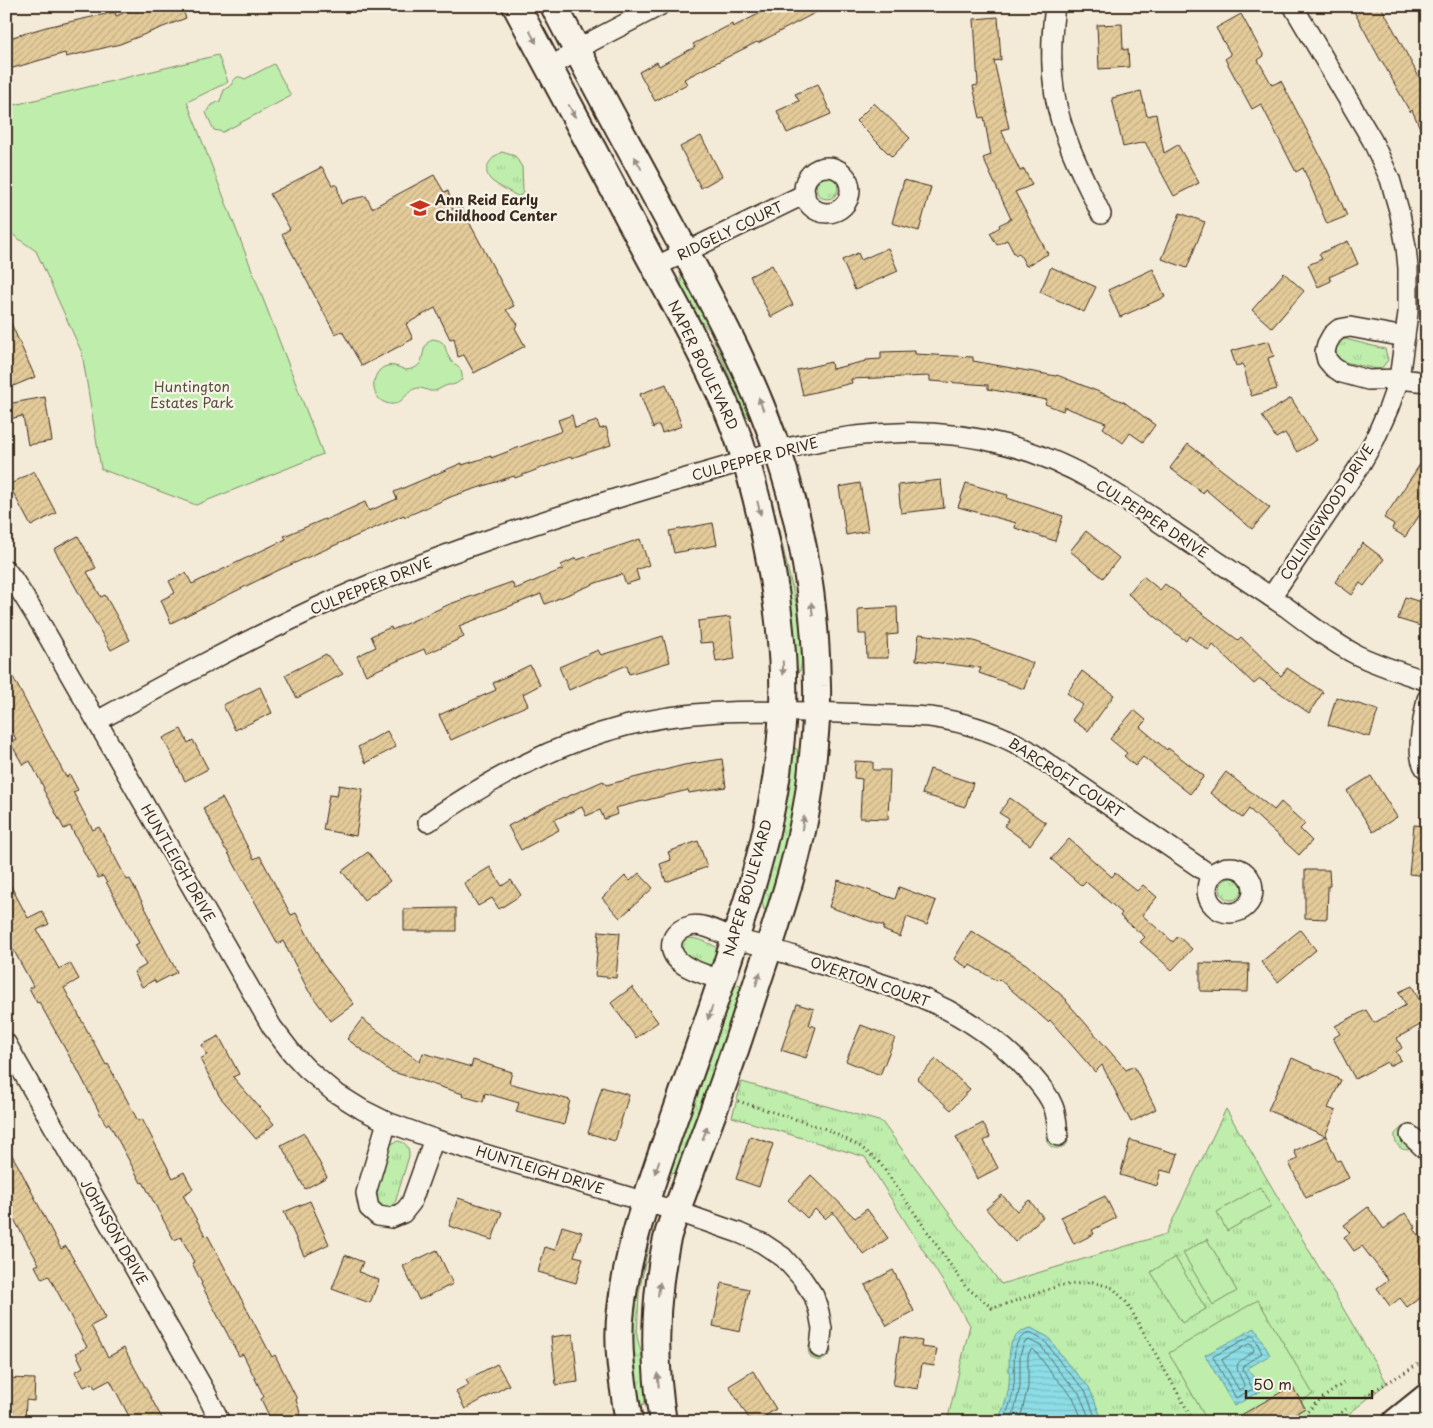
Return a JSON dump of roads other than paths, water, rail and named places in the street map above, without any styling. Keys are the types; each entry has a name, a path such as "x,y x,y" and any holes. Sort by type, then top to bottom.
{"main road":[{"name":"NAPER BOULEVARD","path":"516,6 721,394 735,430 761,515 779,613 783,711 777,769 768,826 754,880 735,939 645,1202 632,1248 620,1311 620,1364 629,1422"},
{"path":"554,6 686,252 735,346 759,398 778,450 793,504 807,569 815,641 817,688 812,771 802,828 790,879 719,1096 668,1234 656,1309 655,1357 659,1421"},
{"path":"1396,1422 1427,1397"}],"street":[{"path":"549,68 594,40 659,6"},
{"path":"1054,6 1051,52 1053,85 1061,121 1077,164 1101,214"},
{"name":"COLLINGWOOD DRIVE","path":"1271,597 1359,467 1371,446 1389,407 1399,379 1408,313 1406,247 1400,214 1390,180 1372,140 1293,6"},
{"name":"RIDGELY COURT","path":"655,267 805,194"},
{"path":"1405,337 1350,327 1339,329 1332,335 1325,352 1327,360 1342,373 1368,380 1399,379 1427,382"},
{"name":"CULPEPPER DRIVE","path":"97,721 188,671 279,625 474,545 554,517 778,450 857,435 901,432 941,433 1009,445 1072,469 1099,483 1355,654 1385,667 1427,680"},
{"name":"HUNTLEIGH DRIVE","path":"6,570 13,578 42,626 272,1027 307,1069 334,1092 387,1122 434,1139 676,1212 739,1233 762,1243 783,1257 814,1296 822,1329 820,1348"},
{"path":"1427,699 1420,752 1422,766 1427,770"},
{"name":"BARCROFT COURT","path":"428,822 465,797 515,768 556,749 626,725 705,712 756,710 886,714 952,720 1010,739 1212,876"},
{"name":"OVERTON COURT","path":"721,980 682,965 675,958 672,942 676,934 689,926 699,926 906,992 952,1012 983,1031 1015,1057 1042,1087 1052,1104 1056,1116 1058,1136"},
{"name":"JOHNSON DRIVE","path":"6,1043 206,1393 220,1422"},
{"path":"387,1122 366,1193 369,1208 378,1216 391,1218 403,1213 411,1203 434,1139"},
{"path":"1410,1136 1427,1151"}],"water":[{"path":"1031,1328 1048,1337 1067,1363 1089,1387 1103,1422 997,1422 1008,1394 1009,1358 1012,1343 1022,1331"},
{"path":"1255,1328 1270,1355 1248,1368 1261,1391 1234,1406 1205,1355"}],"place":[{"name":"Ann Reid Early Childhood Center","path":"420,208"}],"park label":[{"name":"Huntington Estates Park","path":"192,396"}]}
